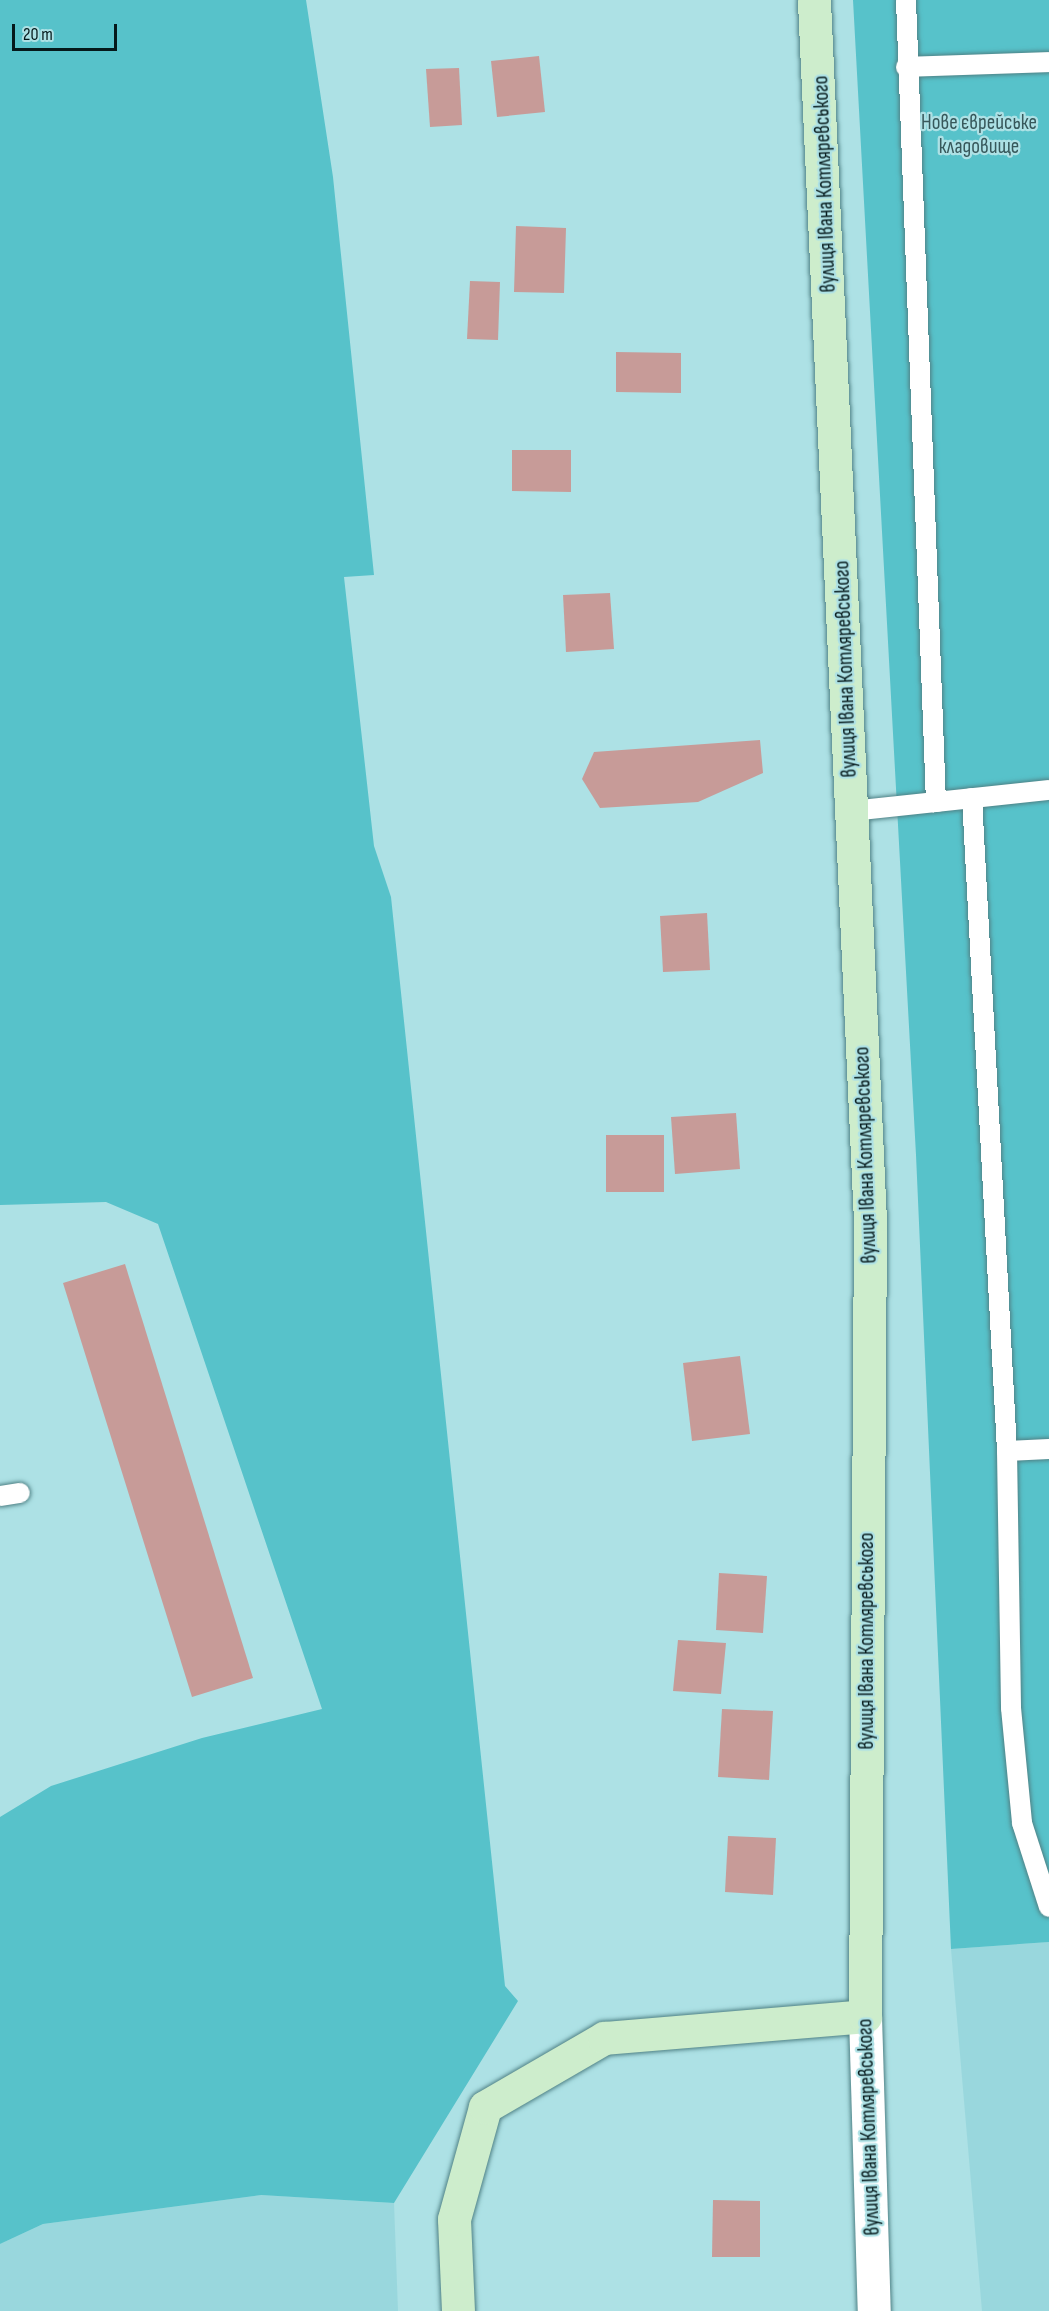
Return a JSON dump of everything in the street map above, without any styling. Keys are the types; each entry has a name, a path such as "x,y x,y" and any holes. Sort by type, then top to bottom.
{"street":[{"name":"вулиця Івана Котляревського","path":"814,0 870,1221 865,2016 874,2311"},
{"path":"458,2311 454,2218 484,2107 604,2038 865,2016"}],"lane":[{"path":"906,0 906,67 936,802"},
{"path":"906,67 1049,62"},
{"path":"852,811 1049,790"},
{"path":"972,798 1007,1451 1013,1731 1022,1823 1049,1907"},
{"path":"1007,1451 1049,1449"},
{"path":"0,1496 20,1493"}],"shaded area":[{"path":"1049,1942 1049,2311 982,2311 951,1949"},
{"path":"261,2195 394,2203 398,2311 0,2311 0,2244 43,2224"}],"green space":[{"path":"0,0 306,0 333,177 374,575 344,577 374,846 391,897 505,1986 518,2001 394,2203 261,2195 43,2224 0,2244 0,1817 51,1786 202,1738 322,1709 158,1224 106,1202 0,1205"},
{"name":"Нове єврейське кладовище","path":"853,0 1049,0 1049,1942 951,1949 916,1155"}],"building":[{"path":"539,56 545,112 497,117 491,61"},
{"path":"459,68 462,125 430,127 426,69"},
{"path":"516,226 566,228 564,293 514,292"},
{"path":"470,281 500,282 498,340 467,339"},
{"path":"616,352 681,353 681,393 616,392"},
{"path":"512,450 571,450 571,492 512,491"},
{"path":"610,593 614,649 566,652 563,595"},
{"path":"760,740 763,773 698,802 600,808 582,779 594,752"},
{"path":"707,913 710,970 663,972 660,916"},
{"path":"736,1113 740,1169 675,1174 671,1117"},
{"path":"606,1135 664,1135 664,1192 606,1192"},
{"path":"125,1264 253,1678 192,1697 63,1283"},
{"path":"740,1356 750,1434 692,1441 683,1363"},
{"path":"719,1573 767,1576 763,1633 716,1630"},
{"path":"678,1640 726,1643 721,1694 673,1691"},
{"path":"722,1709 773,1711 769,1780 718,1777"},
{"path":"728,1836 776,1838 773,1895 725,1892"},
{"path":"713,2200 760,2201 760,2257 712,2257"}]}
